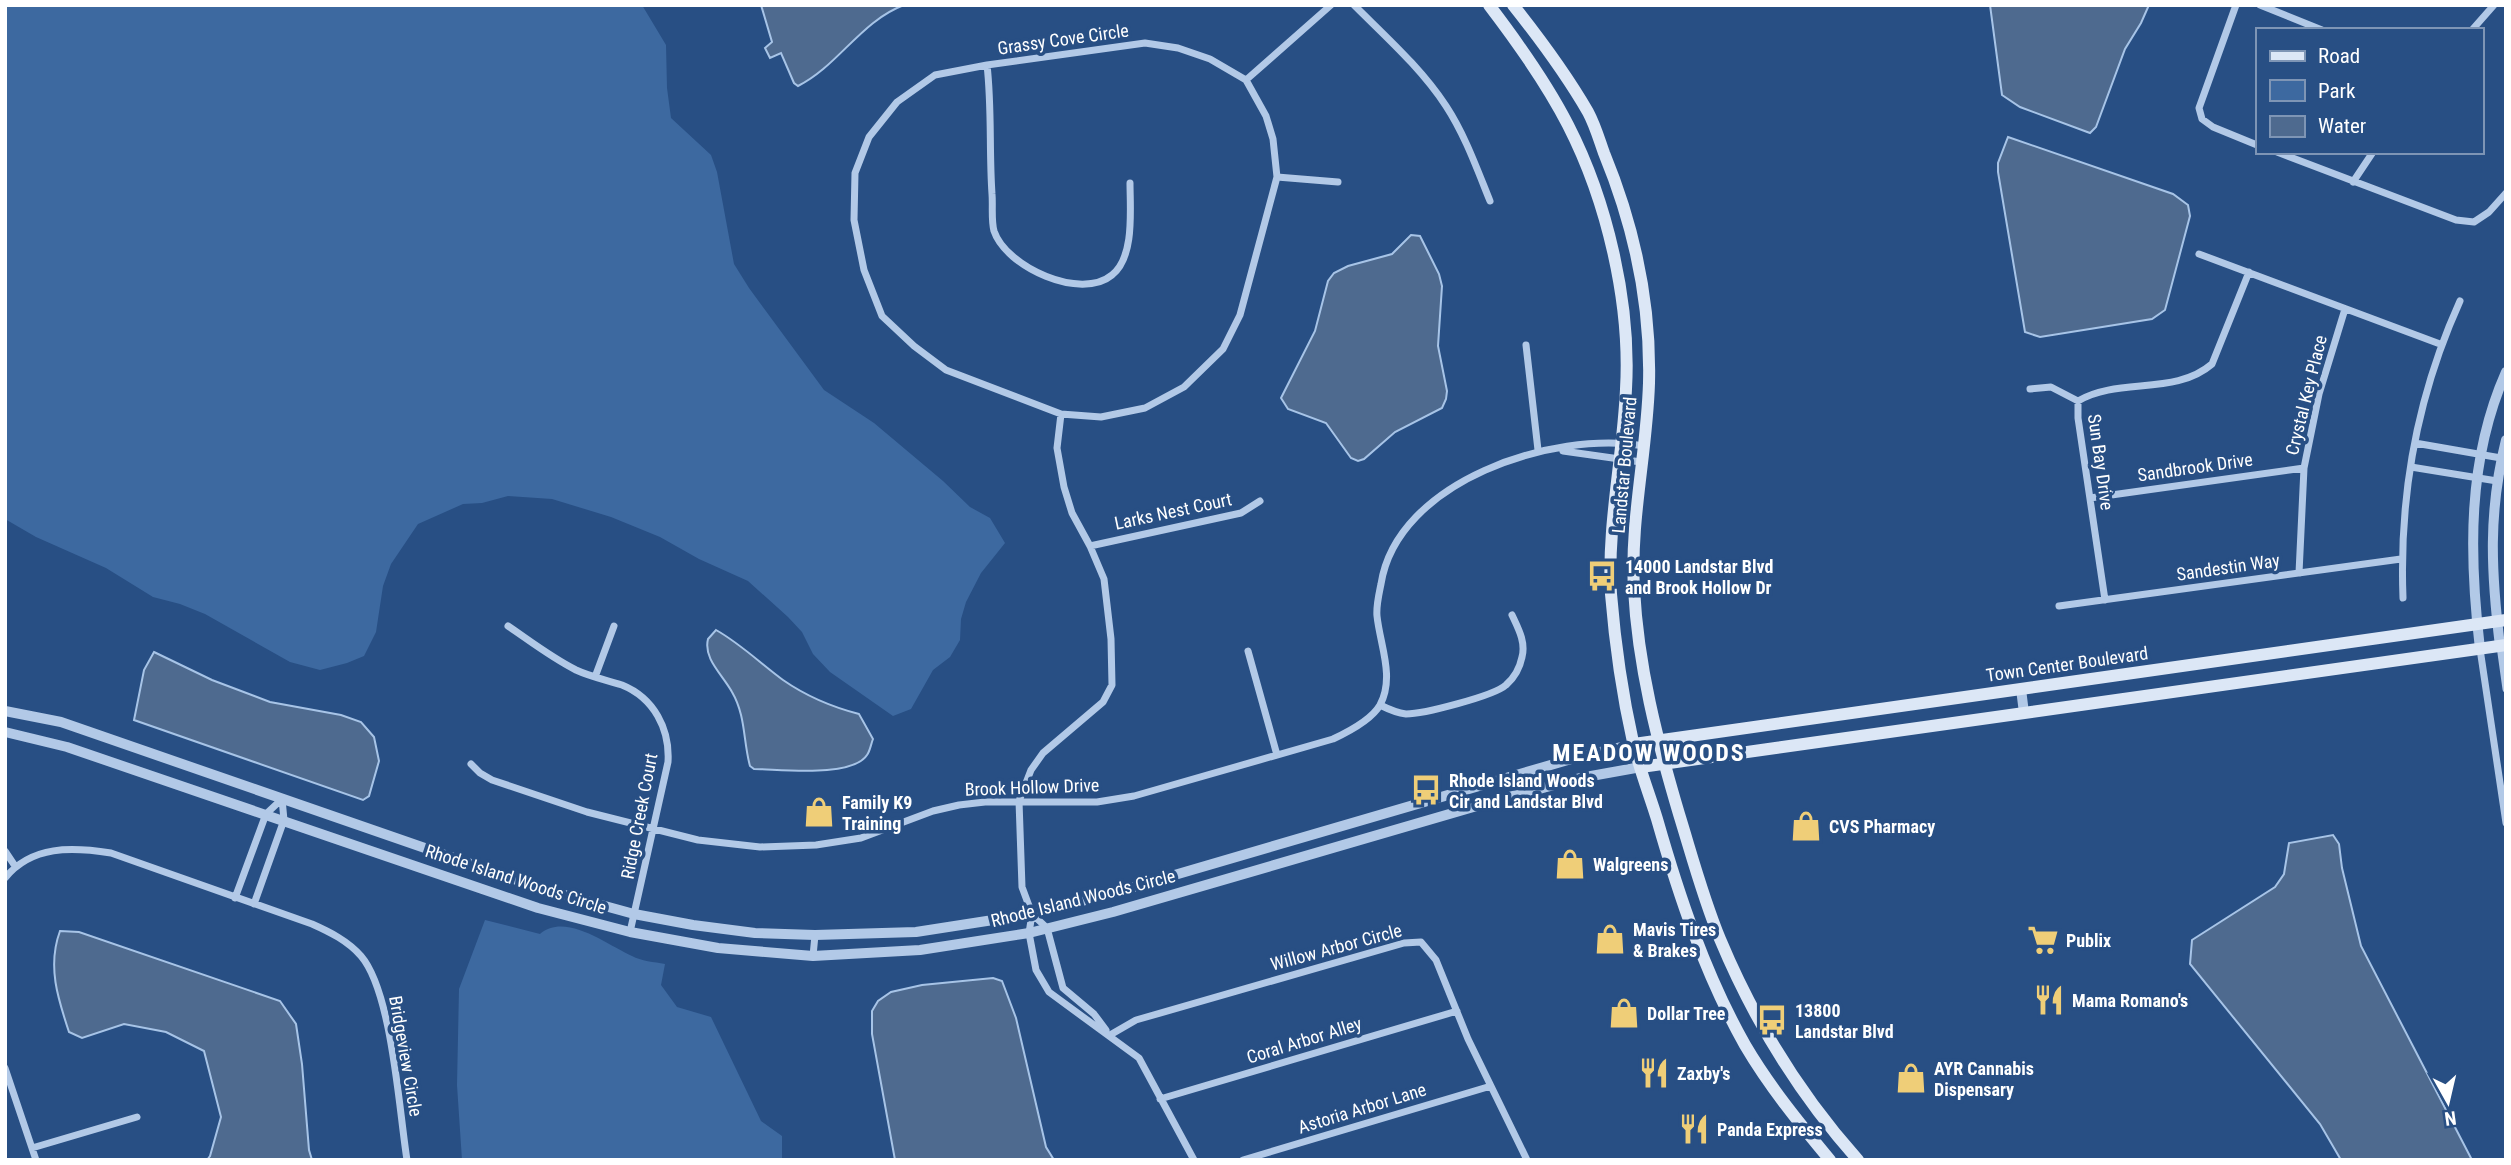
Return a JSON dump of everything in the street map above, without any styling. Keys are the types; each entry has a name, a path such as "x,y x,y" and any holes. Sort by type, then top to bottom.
{"main road":[{"name":"Landstar Boulevard","path":"1489,5 1533,65 1569,126 1598,198 1619,280 1628,350 1623,442 1613,526 1611,591 1618,658 1634,744 1667,854 1705,962 1745,1045 1801,1126 1830,1160"},
{"name":"Landstar Boulevard","path":"1513,5 1552,54 1589,115 1621,194 1642,283 1648,334 1649,385 1636,517 1634,586 1641,663 1664,764 1695,871 1720,939 1767,1034 1797,1080 1858,1160"},
{"name":"Town Center Boulevard","path":"1634,744 2501,620"},
{"path":"1641,767 2503,645"}],"street":[{"path":"1246,80 1331,5"},
{"path":"1354,5 1405,55 1446,106 1470,151 1490,201"},
{"path":"2236,5 2199,108 2202,119 2213,127 2256,145"},
{"path":"2260,5 2317,28"},
{"path":"2474,28 2494,5"},
{"name":"Grassy Cove Circle","path":"1145,43 1178,48 1210,59 1246,80 1266,116 1273,139 1277,177 1240,315 1223,349 1184,387 1144,408 1101,417 1061,414 947,370 914,346 882,316 864,270 853,220 855,173 869,137 897,102 935,75 987,65 1145,43"},
{"path":"987,65 991,101 990,153 994,231 1006,251 1025,267 1072,284 1092,284 1112,275 1124,258 1130,230 1130,183"},
{"path":"2282,154 2456,220 2474,222 2489,212 2506,193"},
{"path":"2353,182 2372,154"},
{"path":"1277,177 1338,182"},
{"path":"2199,254 2440,344"},
{"name":"Sun Bay Drive","path":"2105,600 2078,418 2078,401 2095,391 2185,380 2201,374 2212,364 2249,272"},
{"path":"2403,598 2405,507 2424,396 2440,344 2460,301"},
{"name":"Crystal Key Place","path":"2299,573 2304,467 2319,394 2345,309"},
{"path":"1526,345 1538,450"},
{"path":"2506,372 2496,394 2480,455 2472,542 2480,649 2506,824"},
{"path":"2030,389 2050,387 2078,401"},
{"path":"1061,414 1057,448 1064,487 1072,513 1104,579 1111,639 1112,685 1103,702 1043,753 1031,770 1018,801 1022,887 1032,914 1047,928 1063,988 1094,1014 1110,1035"},
{"path":"2506,440 2492,520 2506,689"},
{"path":"1512,615 1523,640 1523,655 1518,670 1505,686 1424,712 1404,714 1380,705 1387,676 1377,614 1381,580 1393,548 1414,518 1442,494 1489,468 1538,450 1623,442 1644,446"},
{"path":"2415,443 2501,458"},
{"path":"1538,450 1641,462"},
{"name":"Sandbrook Drive","path":"2090,498 2304,467"},
{"path":"2411,467 2497,481"},
{"name":"Larks Nest Court","path":"1090,546 1241,513 1261,501"},
{"name":"Sandestin Way","path":"2059,606 2402,559"},
{"name":"Ridge Creek Court","path":"508,626 568,666 626,687 642,696 655,710 664,726 668,762 630,932"},
{"path":"594,677 614,626"},
{"path":"1248,651 1278,755"},
{"path":"2021,688 2024,713"},
{"name":"Brook Hollow Drive","path":"471,764 480,774 492,780 587,812 654,830 698,840 760,847 816,845 861,838 933,811 985,802 1097,802 1134,796 1333,738 1354,729 1380,705"},
{"name":"Rhode Island Woods Circle","path":"5,710 61,722 543,888 634,914 755,933 815,935 916,932 1032,914 1113,893 1578,757 1634,744"},
{"name":"Rhode Island Woods Circle","path":"5,732 67,747 538,908 630,932 718,948 813,956 920,950 1029,933 1112,912 1494,801 1580,778 1641,767"},
{"path":"235,898 266,814 282,799"},
{"path":"254,904 284,820 282,799"},
{"name":"Bridgeview Circle","path":"5,878 15,866 49,850 79,848 111,853 312,924 339,937 362,957 377,982 387,1025 407,1160"},
{"path":"5,851 15,866"},
{"path":"1032,914 1029,933 1036,970 1049,992 1139,1058 1194,1160"},
{"path":"813,956 815,935"},
{"name":"Willow Arbor Circle","path":"1110,1035 1136,1020 1404,943 1421,942 1436,960 1491,1086 1527,1160"},
{"name":"Coral Arbor Alley","path":"1160,1099 1457,1011"},
{"path":"5,1068 36,1160"},
{"name":"Astoria Arbor Lane","path":"1243,1160 1491,1086"},
{"path":"32,1148 137,1117"}],"green space":[{"path":"5,5 642,5 666,45 671,118 711,155 717,172 734,264 749,288 824,390 874,423 970,507 990,518 1005,543 981,573 966,602 961,619 960,640 950,657 933,670 911,709 893,716 830,672 813,654 802,632 748,581 699,559 660,537 611,517 552,499 508,496 482,503 463,504 418,524 391,564 383,586 376,632 364,656 320,670 290,662 205,614 153,597 106,568 36,537 5,519"},
{"path":"485,920 540,934 550,928 574,928 636,958 665,964 661,985 677,1007 711,1017 761,1121 782,1136 782,1160 462,1160 457,1085 459,989"}],"water":[{"path":"761,5 904,5 875,22 825,67 798,86 794,83 781,53 770,58 765,48 772,42"},
{"path":"1990,5 2149,5 2125,49 2096,127 2090,133 2020,107 2002,95"},
{"path":"2008,137 2173,194 2188,205 2190,216 2165,310 2152,319 2040,337 2025,332 1998,172 1998,163"},
{"path":"1411,235 1420,236 1442,286 1438,346 1447,391 1446,399 1442,408 1395,432 1364,459 1358,461 1351,458 1326,423 1288,409 1281,398 1315,331 1328,281 1334,273 1348,266 1392,254"},
{"path":"716,630 801,691 859,714 873,739 867,755 847,767 831,770 754,769 750,766 737,701 708,653 708,639"},
{"path":"154,652 212,680 270,702 341,715 361,722 374,737 379,761 369,796 363,800 134,720 144,670"},
{"path":"2333,835 2339,844 2342,868 2361,946 2472,1160 2341,1160 2320,1124 2190,964 2192,940 2275,887 2284,874 2289,843"},
{"path":"60,931 79,932 280,1001 296,1024 312,1160 207,1160 221,1117 204,1051 166,1032 124,1024 82,1038 69,1032 54,970"},
{"path":"993,978 1002,981 1016,1018 1046,1147 1054,1160 895,1160 872,1034 872,1011 878,1001 891,992 922,985"}],"place":[{"name":"14000 Landstar Blvd and Brook Hollow Dr","path":"1602,576"},
{"name":"Rhode Island Woods Cir and Landstar Blvd","path":"1426,790"},
{"name":"Family K9 Training","path":"819,812"},
{"name":"CVS Pharmacy","path":"1806,826"},
{"name":"Walgreens","path":"1570,864"},
{"name":"Mavis Tires & Brakes","path":"1610,939"},
{"name":"Publix","path":"2043,940"},
{"name":"Mama Romano's","path":"2049,1000"},
{"name":"Dollar Tree","path":"1624,1013"},
{"name":"13800 Landstar Blvd","path":"1772,1020"},
{"name":"Zaxby's","path":"1654,1073"},
{"name":"AYR Cannabis Dispensary","path":"1911,1078"},
{"name":"Panda Express","path":"1694,1129"}],"district":[{"name":"MEADOW WOODS","path":"1649,753"}]}
